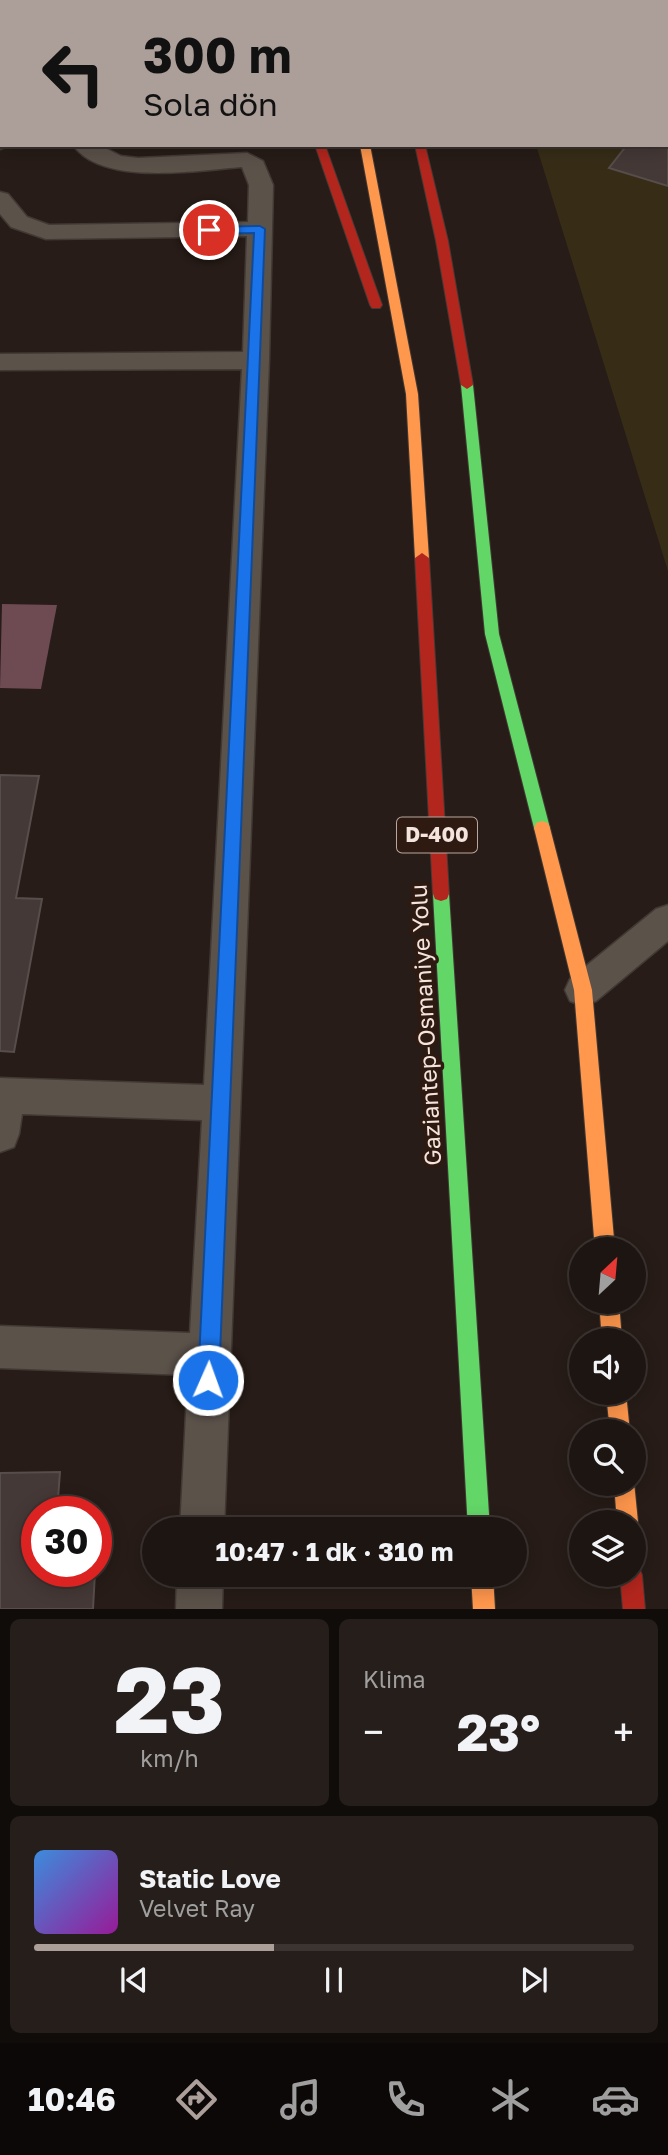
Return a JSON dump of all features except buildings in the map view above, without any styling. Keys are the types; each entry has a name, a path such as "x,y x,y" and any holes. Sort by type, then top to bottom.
{"highway":[{"path":"321,147 358,258 412,394"},
{"name":"Gaziantep-Osmaniye Yolu","path":"365,147 412,394 478,1517"},
{"path":"420,147 442,242 469,399 492,634 583,990 604,1237"},
{"path":"439,159 442,242"},
{"path":"483,1587 484,1609"},
{"path":"632,1587 634,1609"}],"street":[{"path":"86,147 97,157 118,164 154,165 247,160"},
{"path":"203,1517 256,360 261,185 255,166 234,151 221,147"},
{"path":"0,199 19,222 46,232 260,229"},
{"path":"0,362 256,360"},
{"path":"583,990 668,920"},
{"path":"0,1134 3,1097 221,1103"},
{"path":"0,1347 209,1355"},
{"path":"199,1609 200,1587"}],"shaded area":[{"path":"537,147 668,147 668,571"},
{"path":"2,604 57,605 41,689 0,688"}],"traffic: fast":[{"path":"467,385 492,634 542,828"},
{"path":"441,894 478,1517"}],"traffic: slow":[{"path":"365,147 412,394 422,558"},
{"path":"542,828 583,990 604,1237"},
{"path":"610,1314 611,1328"},
{"path":"617,1405 619,1419"},
{"path":"625,1496 626,1510"},
{"path":"483,1587 484,1609"}],"traffic: jam":[{"path":"321,147 376,305"},
{"path":"420,147 442,241 467,385"},
{"path":"422,558 441,894"},
{"path":"632,1587 634,1609"}],"route":[{"path":"208,1380 260,229 209,230"}]}
